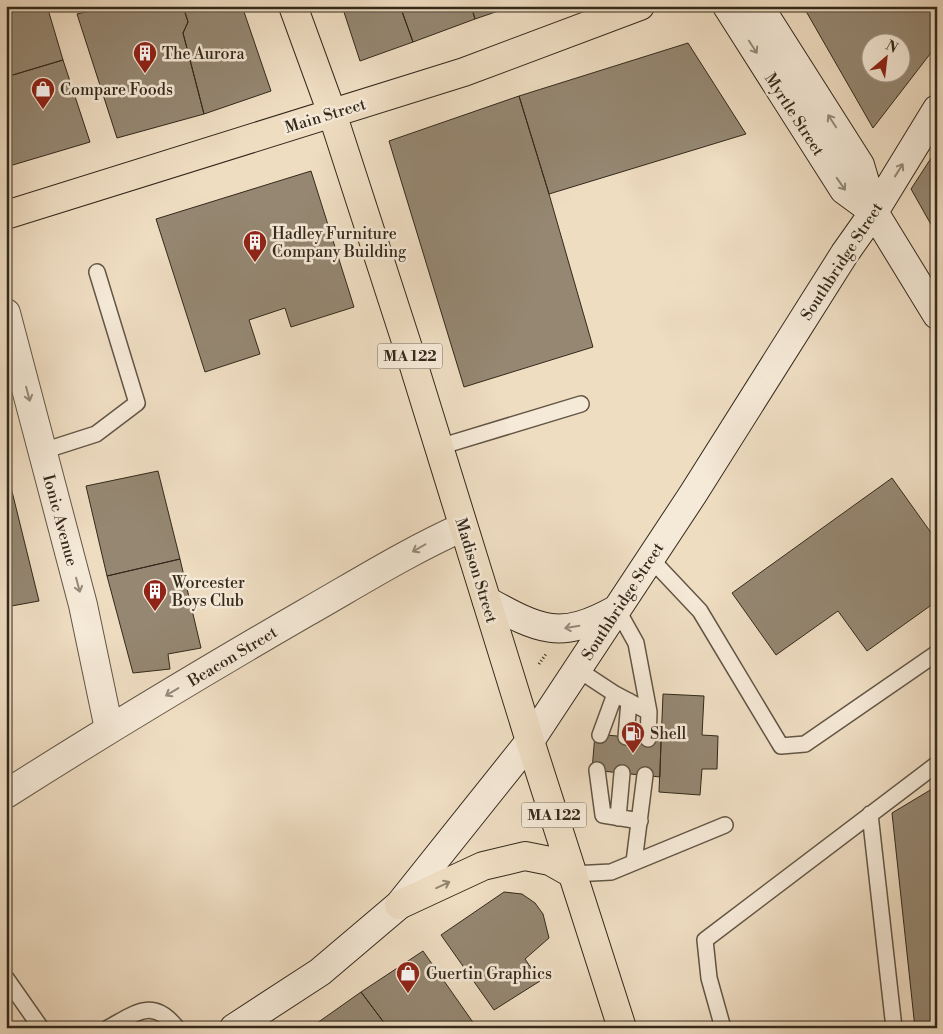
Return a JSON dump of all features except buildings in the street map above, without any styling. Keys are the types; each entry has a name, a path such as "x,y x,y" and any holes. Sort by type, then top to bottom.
{"main road":[{"name":"MA 122","path":"292,6 332,113"},
{"name":"Main Street","path":"6,215 464,72 640,6"},
{"name":"Myrtle Street","path":"727,6 844,190 874,212"},
{"name":"Myrtle Street","path":"759,6 860,165 874,212 937,315"},
{"name":"Southbridge Street","path":"234,1028 320,972 399,905 530,741 742,418 937,110"},
{"name":"Madison Street","path":"332,113 622,1028"},
{"name":"Ionic Avenue","path":"6,313 83,605 109,729"},
{"name":"Beacon Street","path":"6,794 109,729 264,637 415,550 463,527"},
{"path":"486,601 538,626 556,629 572,628 595,622 617,609"},
{"path":"399,905 483,866 525,856 550,861 572,874"}],"lane":[{"path":"43,451 96,434 137,403 97,272"},
{"path":"439,448 581,404"},
{"path":"650,558 700,611 781,746 805,744 937,653"},
{"path":"617,609 636,643 650,712 648,739"},
{"path":"577,669 622,698 650,712"},
{"path":"600,735 622,698"},
{"path":"622,698 626,737"},
{"path":"723,1028 709,978 705,940 937,764"},
{"path":"597,770 604,815 640,821"},
{"path":"618,818 622,773"},
{"path":"634,862 645,775"},
{"path":"870,814 894,1028"},
{"path":"572,874 612,872 725,824"},
{"path":"6,978 41,1028"},
{"path":"108,1028 136,1013 156,1010 164,1014 177,1028"}],"path":[{"path":"539,664 543,660"}],"place":[{"name":"The Aurora","path":"145,74"},
{"name":"Compare Foods","path":"43,110"},
{"name":"Hadley Furniture Company Building","path":"255,263"},
{"name":"Worcester Boys Club","path":"155,612"},
{"name":"Shell","path":"633,754"},
{"name":"Guertin Graphics","path":"408,994"}]}
